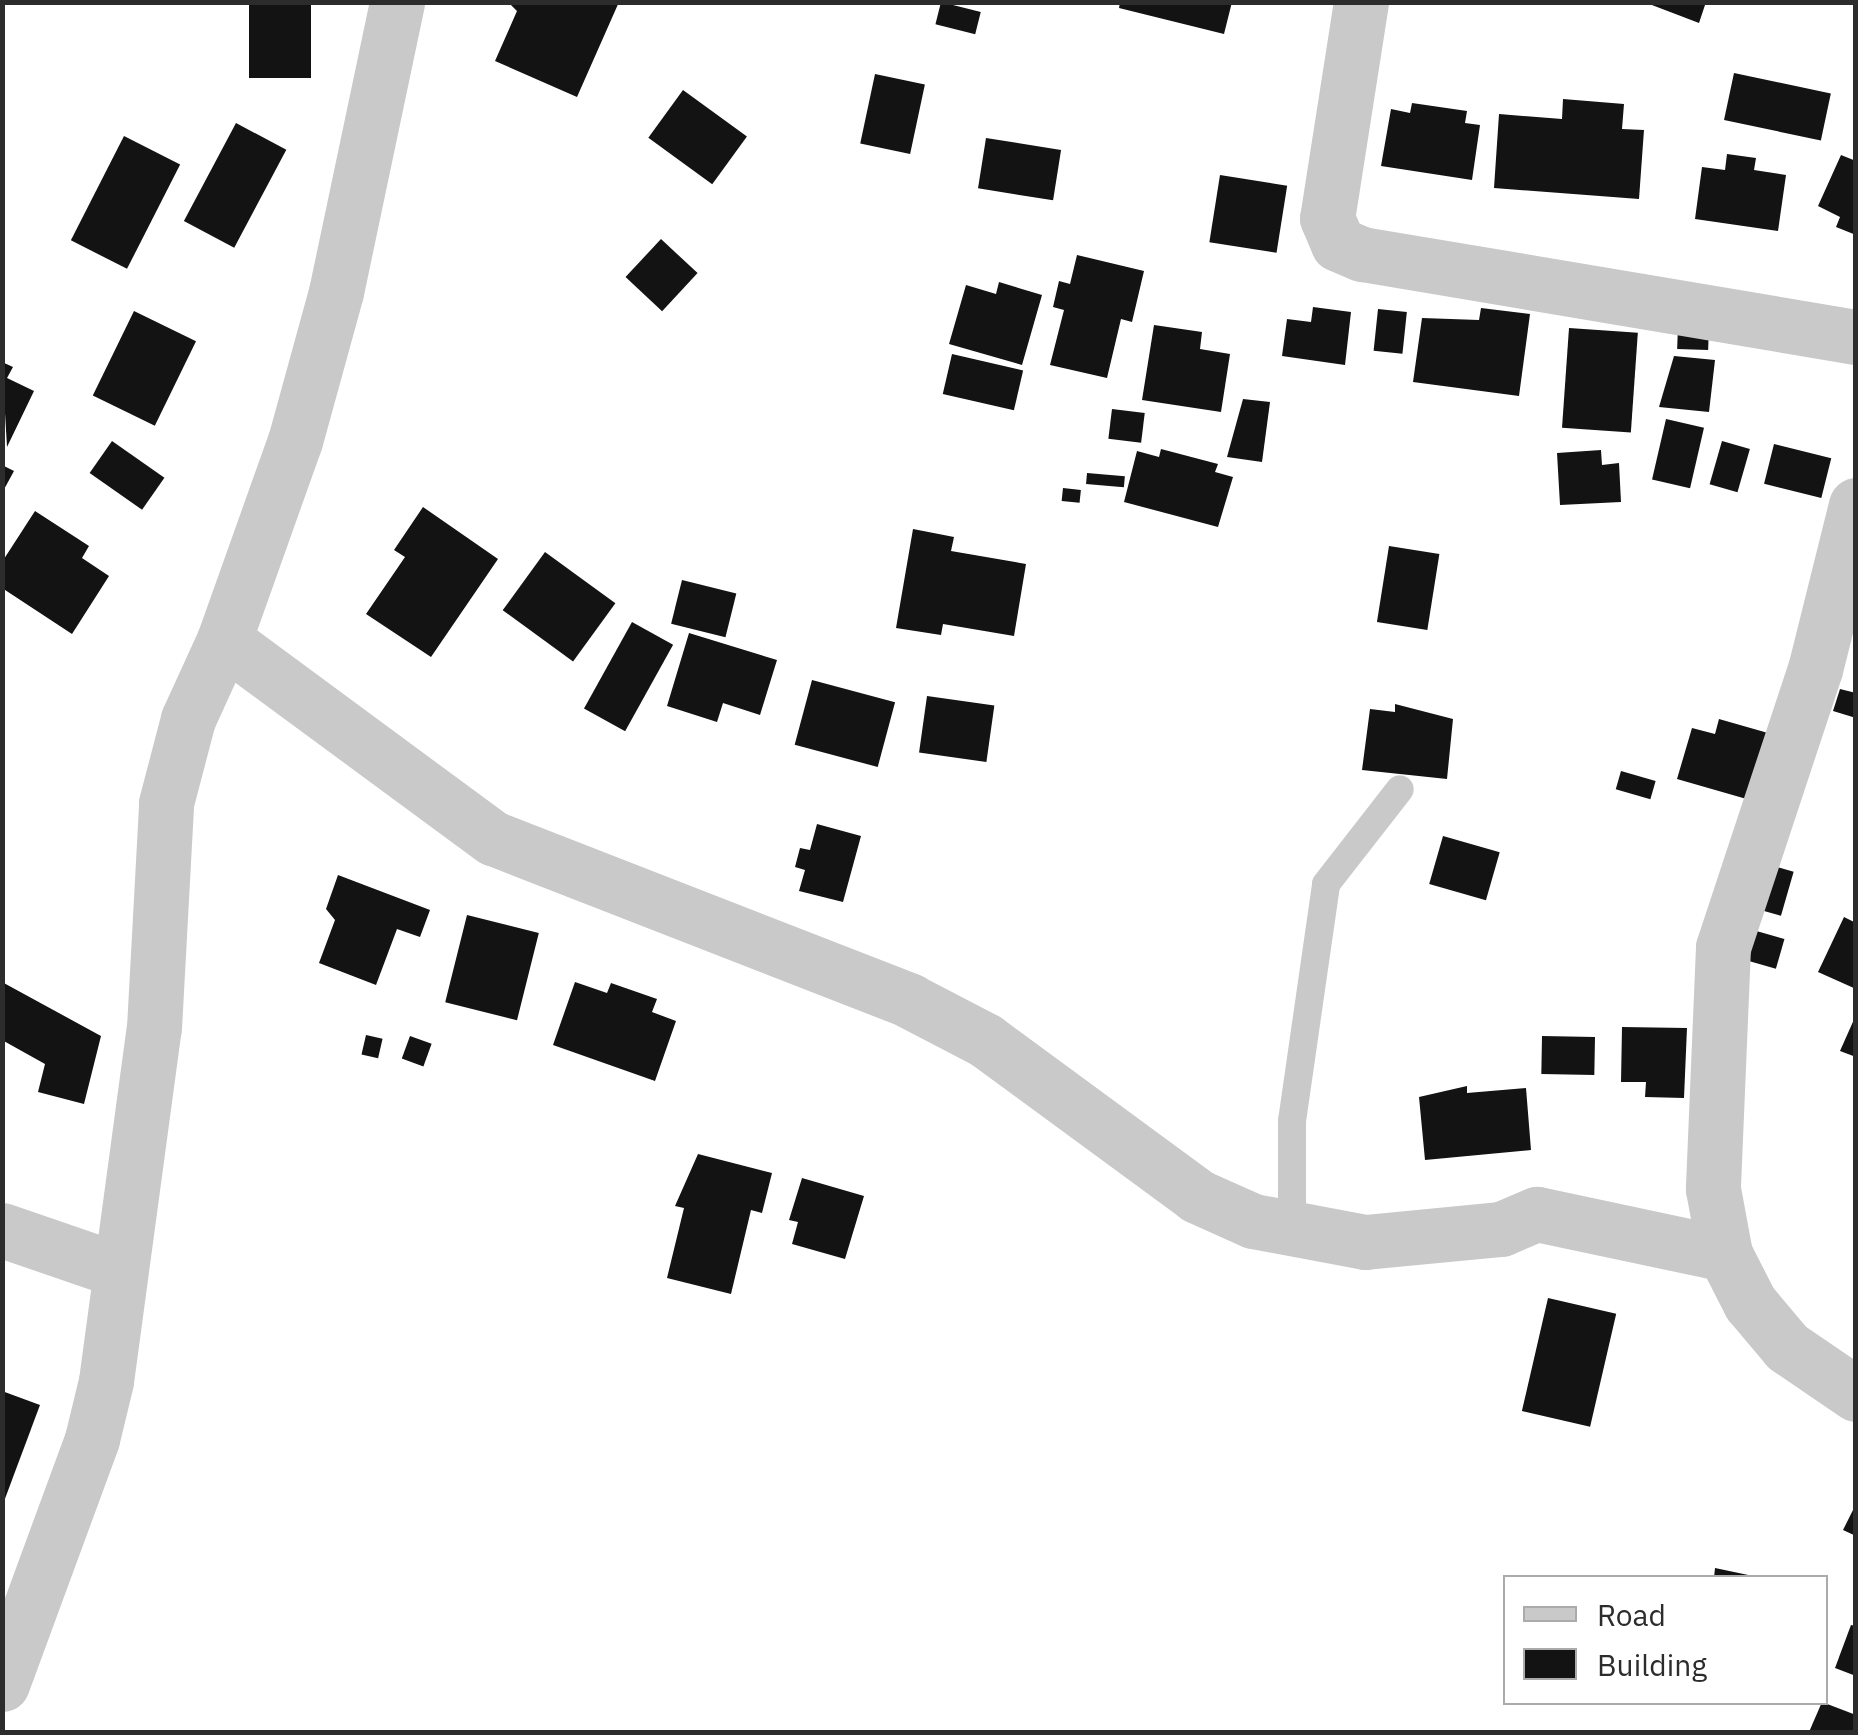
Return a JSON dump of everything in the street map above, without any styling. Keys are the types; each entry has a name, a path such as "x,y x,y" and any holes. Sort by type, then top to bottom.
{"street":[{"path":"2,1684 92,1439 154,1028 166,803 188,720 224,640 295,441 336,292 398,2"},
{"path":"1361,2 1327,218 1338,244 1362,254 1856,337"},
{"path":"1856,504 1800,718 1723,947 1713,1189 1724,1254 1750,1303 1787,1347 1856,1394"},
{"path":"224,640 494,838 910,1001 1001,1050 1197,1196 1292,1230 1365,1242 1500,1229 1536,1214 1724,1254"},
{"path":"2,1230 118,1270"}],"lane":[{"path":"1292,1230 1292,1121 1326,884 1400,789"}],"building":[{"path":"249,2 311,2 311,78 249,78"},
{"path":"508,2 619,2 577,97 495,61 517,11"},
{"path":"941,2 981,12 975,34 935,24"},
{"path":"1120,2 1232,2 1224,34 1119,8"},
{"path":"1644,2 1706,2 1699,23"},
{"path":"1734,73 1831,94 1821,141 1724,120"},
{"path":"875,74 925,85 910,154 860,143"},
{"path":"683,90 747,136 712,184 648,138"},
{"path":"1563,99 1624,104 1622,129 1644,130 1639,199 1494,188 1499,114 1562,119"},
{"path":"1412,103 1467,111 1465,123 1480,125 1472,180 1381,166 1391,109 1410,113"},
{"path":"236,123 286,150 234,248 184,221"},
{"path":"124,136 180,165 127,269 71,240"},
{"path":"986,138 1061,150 1053,200 978,188"},
{"path":"1727,154 1756,158 1754,170 1786,175 1778,231 1695,219 1702,167 1725,170"},
{"path":"1841,155 1856,161 1856,235 1836,227 1840,217 1818,206"},
{"path":"1220,175 1287,186 1277,253 1209,242"},
{"path":"661,239 698,273 662,311 626,277"},
{"path":"1077,255 1144,271 1132,322 1121,319 1107,378 1050,365 1064,310 1053,307 1059,281 1070,284"},
{"path":"999,282 1042,295 1022,365 949,344 966,285 996,294"},
{"path":"1313,307 1351,312 1345,365 1282,356 1287,319 1311,322"},
{"path":"1481,308 1530,314 1519,396 1413,382 1422,318 1479,320"},
{"path":"1378,309 1407,312 1402,354 1374,351"},
{"path":"134,311 196,341 155,426 93,395"},
{"path":"1154,325 1202,332 1200,349 1230,354 1221,412 1142,400"},
{"path":"1678,325 1709,326 1708,350 1677,349"},
{"path":"1569,328 1638,333 1631,433 1562,428"},
{"path":"952,354 1023,370 1014,410 943,394"},
{"path":"1674,356 1715,360 1709,412 1659,407"},
{"path":"2,362 13,367 7,378 34,391 7,447"},
{"path":"1243,399 1270,402 1262,462 1227,457"},
{"path":"1112,409 1145,413 1141,443 1108,439"},
{"path":"1666,419 1704,428 1690,488 1652,479"},
{"path":"112,441 164,478 142,510 90,473"},
{"path":"1722,441 1750,449 1737,492 1710,484"},
{"path":"1774,444 1831,458 1821,498 1764,484"},
{"path":"1161,449 1218,464 1215,472 1233,477 1218,527 1124,502 1137,451 1159,457"},
{"path":"1601,450 1602,465 1619,463 1621,502 1560,505 1557,453"},
{"path":"2,465 14,471 2,493"},
{"path":"1087,473 1125,476 1124,487 1086,484"},
{"path":"1063,488 1081,490 1080,503 1062,501"},
{"path":"423,507 498,559 431,657 366,614 405,557 394,550"},
{"path":"35,511 89,546 82,558 109,576 72,634 2,588 2,562"},
{"path":"913,529 954,537 951,551 1026,564 1014,636 943,624 941,635 896,628"},
{"path":"1389,546 1439,554 1427,630 1377,622"},
{"path":"545,552 615,603 573,661 503,610"},
{"path":"682,580 736,594 725,637 671,624"},
{"path":"632,622 673,645 625,731 584,709"},
{"path":"689,633 777,660 760,715 723,703 717,722 667,706"},
{"path":"812,680 895,702 878,767 795,745"},
{"path":"1840,689 1856,693 1856,718 1833,711"},
{"path":"927,696 994,705 986,762 919,752"},
{"path":"1395,704 1453,719 1447,779 1362,770 1370,709 1395,712"},
{"path":"1719,719 1768,733 1750,800 1677,779 1692,728 1715,734"},
{"path":"1621,771 1656,781 1650,799 1616,789"},
{"path":"817,824 861,836 843,902 799,891 805,870 795,867 800,848 810,850"},
{"path":"1443,836 1500,852 1486,900 1429,884"},
{"path":"1760,862 1794,872 1781,916 1747,906"},
{"path":"338,875 430,910 420,937 397,929 376,985 319,963 335,920 326,909"},
{"path":"467,915 539,933 517,1020 445,1002"},
{"path":"1844,917 1856,923 1856,989 1818,972"},
{"path":"1746,928 1784,939 1776,969 1737,958"},
{"path":"2,982 101,1036 84,1104 38,1092 45,1064 2,1040"},
{"path":"575,982 607,993 611,983 657,999 652,1012 676,1021 655,1081 553,1045"},
{"path":"1856,1015 1856,1057 1840,1051"},
{"path":"1622,1027 1687,1028 1684,1098 1645,1097 1646,1082 1621,1082"},
{"path":"366,1035 383,1039 378,1058 362,1054"},
{"path":"410,1036 432,1044 423,1066 402,1059"},
{"path":"1542,1036 1595,1037 1594,1075 1541,1074"},
{"path":"1467,1086 1467,1093 1526,1088 1531,1150 1425,1160 1419,1097"},
{"path":"698,1154 772,1173 762,1213 751,1210 731,1294 667,1278 684,1208 675,1206"},
{"path":"802,1178 864,1196 845,1259 792,1244 798,1222 789,1220"},
{"path":"1548,1298 1616,1314 1590,1427 1522,1411"},
{"path":"2,1391 40,1405 3,1504 2,1504"},
{"path":"1856,1504 1856,1536 1843,1530"},
{"path":"1715,1568 1748,1575 1714,1575"},
{"path":"1851,1625 1856,1626 1856,1676 1835,1668"},
{"path":"1821,1705 1856,1715 1856,1732 1809,1732"}]}
